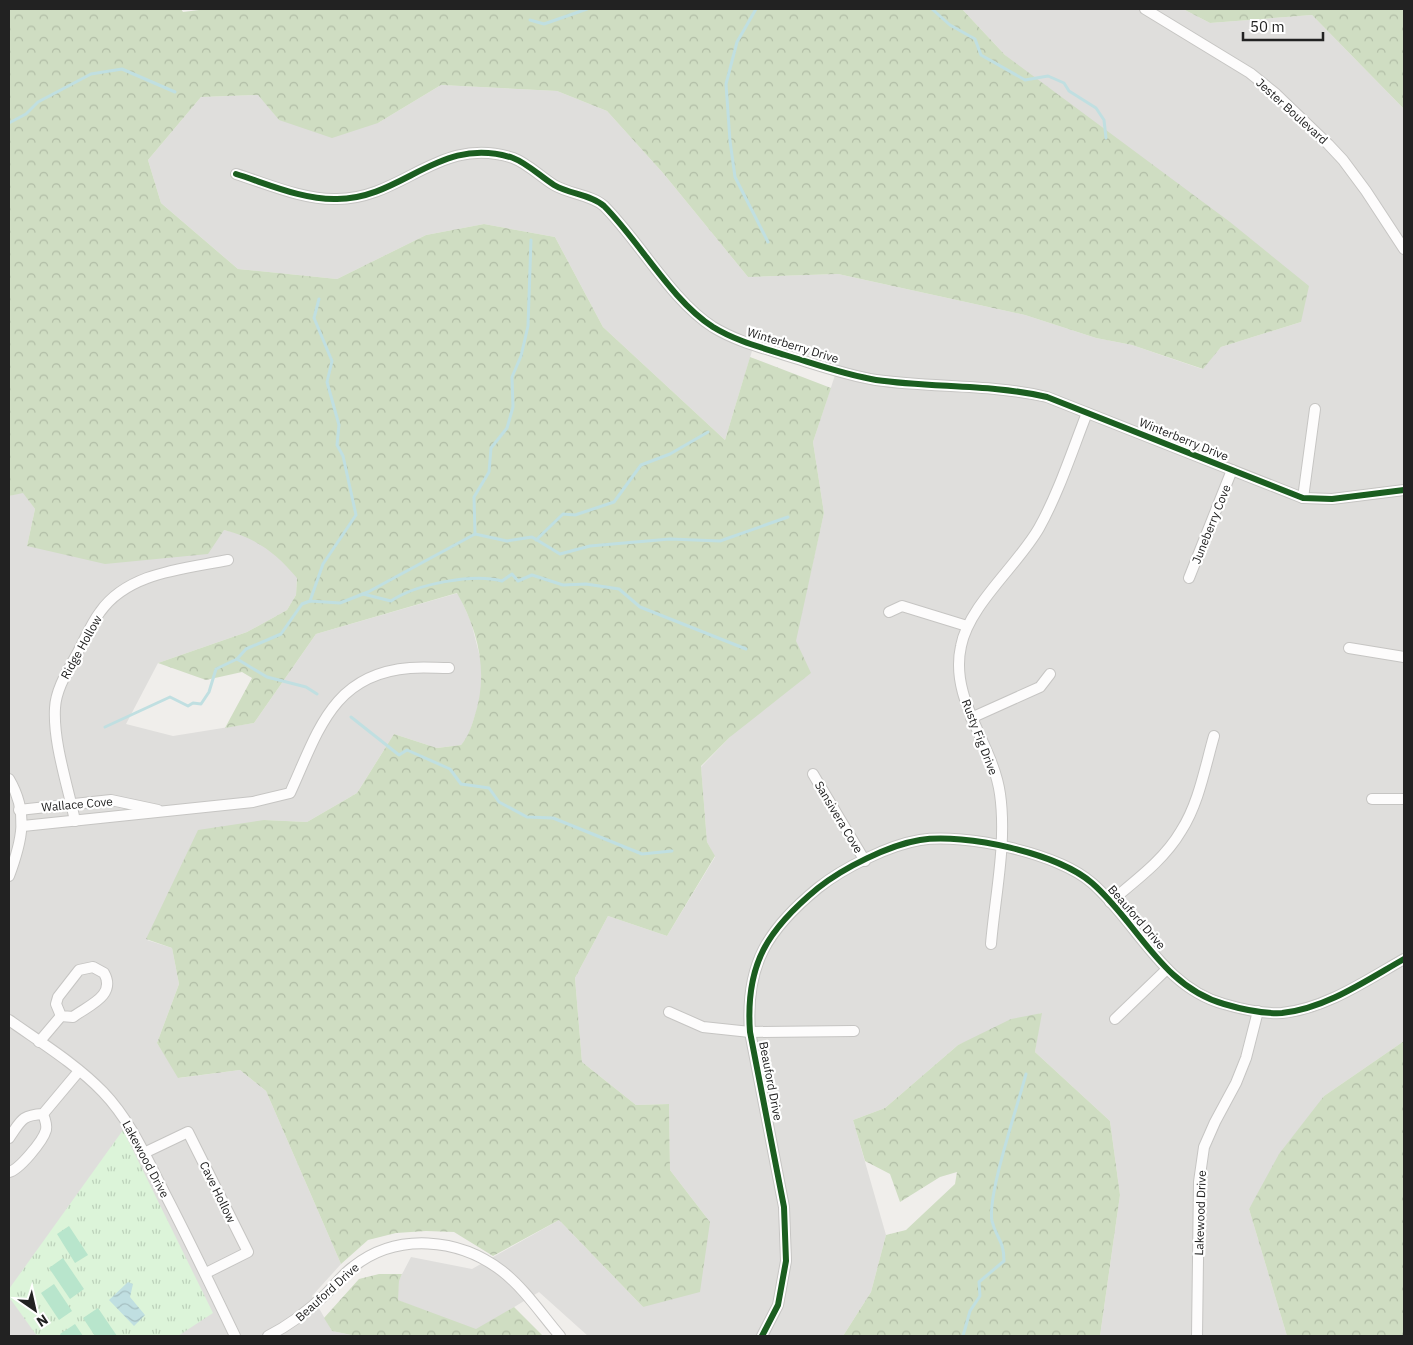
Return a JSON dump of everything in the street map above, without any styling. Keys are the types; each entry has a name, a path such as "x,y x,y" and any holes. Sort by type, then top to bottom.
{"street":[{"name":"Jester Boulevard","path":"1145,9 1250,73 1276,94 1342,160 1404,249"},
{"name":"Winterberry Drive","path":"236,174 313,197 338,200 375,192 438,161 457,154 487,152 515,159 556,187 602,204 690,308 712,326 742,342 858,376 878,380 1014,389 1047,397 1303,498 1332,499 1404,490"},
{"path":"1303,498 1315,410"},
{"name":"Rusty Fig Drive","path":"991,944 1000,847 1000,794 990,762 971,718 962,691 959,671 960,648 967,626 1038,529 1053,500 1087,413"},
{"name":"Juneberry Cove","path":"1189,578 1232,470"},
{"name":"Ridge Hollow","path":"75,821 56,728 55,706 61,684 100,612 108,602 132,585 157,574 228,560"},
{"path":"889,612 902,606 967,626"},
{"path":"1350,648 1404,657"},
{"name":"Wallace Cove","path":"23,826 253,802 290,793 326,716 340,698 360,682 379,674 409,668 449,668"},
{"path":"971,718 1040,687 1050,674"},
{"path":"1110,902 1164,854 1182,831 1192,810 1214,736"},
{"name":"Sansivera Cove","path":"813,774 865,861"},
{"path":"9,779 15,790 23,826 18,850 9,876"},
{"path":"1372,799 1404,799"},
{"name":"Wallace Cove","path":"19,810 111,800 126,801 164,812"},
{"name":"Beauford Drive","path":"762,1336 778,1305 786,1261 784,1207 750,1032 749,1012 753,976 767,941 791,910 828,880 895,847 920,840 948,839 1000,847 1060,862 1092,882 1167,969 1185,984 1205,997 1222,1004 1258,1011 1280,1013 1304,1008 1345,991 1404,959"},
{"path":"93,967 104,973 108,984 107,989 96,1003 88,1005 73,1017 61,1016 56,1004 58,997 79,970 93,967"},
{"path":"1114,1019 1167,969"},
{"name":"Lakewood Drive","path":"1197,1336 1199,1182 1204,1147 1214,1122 1236,1083 1246,1058 1258,1011"},
{"path":"669,1012 703,1027 750,1032 854,1031"},
{"path":"39,1042 61,1016"},
{"name":"Lakewood Drive","path":"9,1020 79,1071 101,1090 119,1110 144,1153 206,1273 235,1336"},
{"path":"9,1138 24,1118 29,1115 43,1114 79,1071"},
{"path":"9,1172 20,1167 44,1134 46,1122 43,1114"},
{"name":"Cave Hollow","path":"144,1153 188,1132 248,1252 206,1273"},
{"name":"Beauford Drive","path":"268,1336 298,1319 352,1267 369,1256 392,1247 421,1242 449,1246 474,1253 502,1271 560,1336"}],"shaded area":[{"path":"962,9 1183,9 1210,23 1312,15 1404,109 1404,1041 1324,1096 1249,1209 1287,1336 1100,1336 1120,1195 1110,1121 1035,1052 1041,1013 958,1045 885,1108 853,1120 886,1235 871,1292 843,1336 588,1336 539,1292 476,1330 397,1300 399,1280 411,1257 472,1269 559,1220 643,1307 710,1222 670,1170 669,1104 636,1105 582,1062 575,978 608,916 667,936 715,857 707,842 701,767 730,737 795,641 824,513 813,442 839,363 755,341 725,440 603,327 555,237 484,224 426,235 337,279 238,269 161,203 148,160 201,97 259,95 279,120 378,123 441,85 557,91 607,111 663,173 748,277 838,274 1025,315 1096,338 1132,345 1202,369 1221,347 1301,322 1005,55"},
{"path":"23,492 35,509 27,546 224,530 246,535 279,556 297,577 296,595 287,610 247,632 158,663 126,724 173,736 254,723 316,634 458,593 471,622 482,665 481,697 468,737 461,745 437,748 394,734 357,793 307,822 264,820 147,940 172,948 179,984 157,1043 179,1078 240,1070 266,1091 341,1264 312,1296 332,1331 356,1336 9,1336 9,496"}],"green space":[{"path":"9,9 181,9 183,12 207,9 962,9 1005,55 1230,222 1309,286 1301,322 1221,347 1203,369 1132,345 1096,338 1025,315 838,274 748,277 663,173 607,111 557,91 441,85 378,123 332,138 279,120 258,95 201,97 148,160 161,203 238,269 337,279 426,235 484,224 555,237 603,327 725,440 750,357 831,388 813,442 824,513 796,641 811,673 730,737 701,766 707,842 715,856 667,936 608,916 575,978 582,1062 636,1105 669,1104 670,1170 710,1222 700,1292 643,1307 559,1220 493,1256 454,1232 426,1231 396,1233 368,1240 341,1264 266,1091 240,1070 178,1078 157,1043 179,984 172,948 146,939 198,830 264,820 307,822 357,793 394,734 437,748 461,745 470,729 478,702 481,686 479,654 471,623 457,593 316,634 254,723 225,728 252,678 242,672 206,680 158,663 247,632 287,610 296,595 297,578 281,561 256,542 224,530 208,554 105,564 27,546 35,509 23,493 9,496"},
{"path":"1183,9 1404,9 1404,109 1312,15 1210,23"},
{"path":"1042,1013 1035,1052 1110,1121 1120,1195 1100,1336 843,1336 871,1292 886,1235 906,1230 955,1184 957,1172 940,1177 900,1202 890,1174 865,1161 853,1120 885,1108 958,1045 1011,1019"},
{"path":"1404,1041 1404,1336 1287,1336 1249,1209 1279,1154 1324,1096"},
{"path":"123,1130 213,1313 178,1336 37,1336 9,1297 9,1289"},
{"path":"69,1226 88,1255 75,1263 57,1234"},
{"path":"63,1258 84,1289 70,1299 49,1268"},
{"path":"379,1274 402,1274 399,1281 398,1300 476,1329 514,1307 543,1336 356,1336 332,1331 324,1318 359,1279"},
{"path":"54,1284 72,1311 59,1320 41,1293"},
{"path":"98,1308 117,1336 95,1336 83,1318"},
{"path":"75,1324 83,1336 61,1336 60,1334"}],"water":[{"path":"128,1282 133,1284 130,1297 145,1315 134,1326 109,1300"}],"waterway":[{"path":"530,20 544,24 587,9"},
{"path":"756,9 737,42 726,84 730,141 735,177 768,242"},
{"path":"932,9 950,25 975,39 981,55 1025,80 1048,76 1064,83 1069,91 1096,108 1104,120 1106,138"},
{"path":"9,123 26,114 38,102 91,74 122,69 175,92"},
{"path":"475,534 474,497 489,472 491,448 507,428 513,407 512,377 521,356 528,326 531,240"},
{"path":"310,601 323,564 356,515 343,456 337,445 339,425 327,382 332,361 314,318 319,299"},
{"path":"536,540 563,514 575,515 614,502 641,465 670,454 708,432"},
{"path":"105,727 170,697 188,706 193,703 201,704 209,692 216,669 237,659 246,649 281,634 302,604 310,601 340,603 368,592 475,534 507,541 532,537 560,554 590,546 670,539 720,541 788,517"},
{"path":"363,594 391,601 429,585 461,579 476,578 502,581 512,574 518,581 532,575 563,585 586,584 619,589 640,607 746,649"},
{"path":"237,659 267,677 306,687 317,694"},
{"path":"351,717 399,755 407,750 450,769 461,784 489,788 499,802 527,817 553,818 642,854 672,851"},
{"path":"963,1336 970,1311 980,1296 979,1282 1004,1261 1003,1248 992,1221 992,1208 998,1171 1026,1074"}],"cycle path":[{"path":"236,174 273,187 311,197 337,199 361,196 382,189 443,160 464,154 487,153 513,158 554,185 599,202 617,220 683,302 713,327 748,343 830,369 876,380 1005,390 1047,397 1303,498 1332,499 1404,490"},
{"path":"762,1336 778,1305 786,1261 784,1207 750,1032 749,1008 751,987 763,950 773,934 801,903 828,880 867,858 894,847 920,840 961,840 985,843 1035,854 1077,872 1092,883 1123,916 1167,969 1202,996 1224,1004 1260,1012 1282,1013 1314,1006 1330,1000 1404,959"}]}
